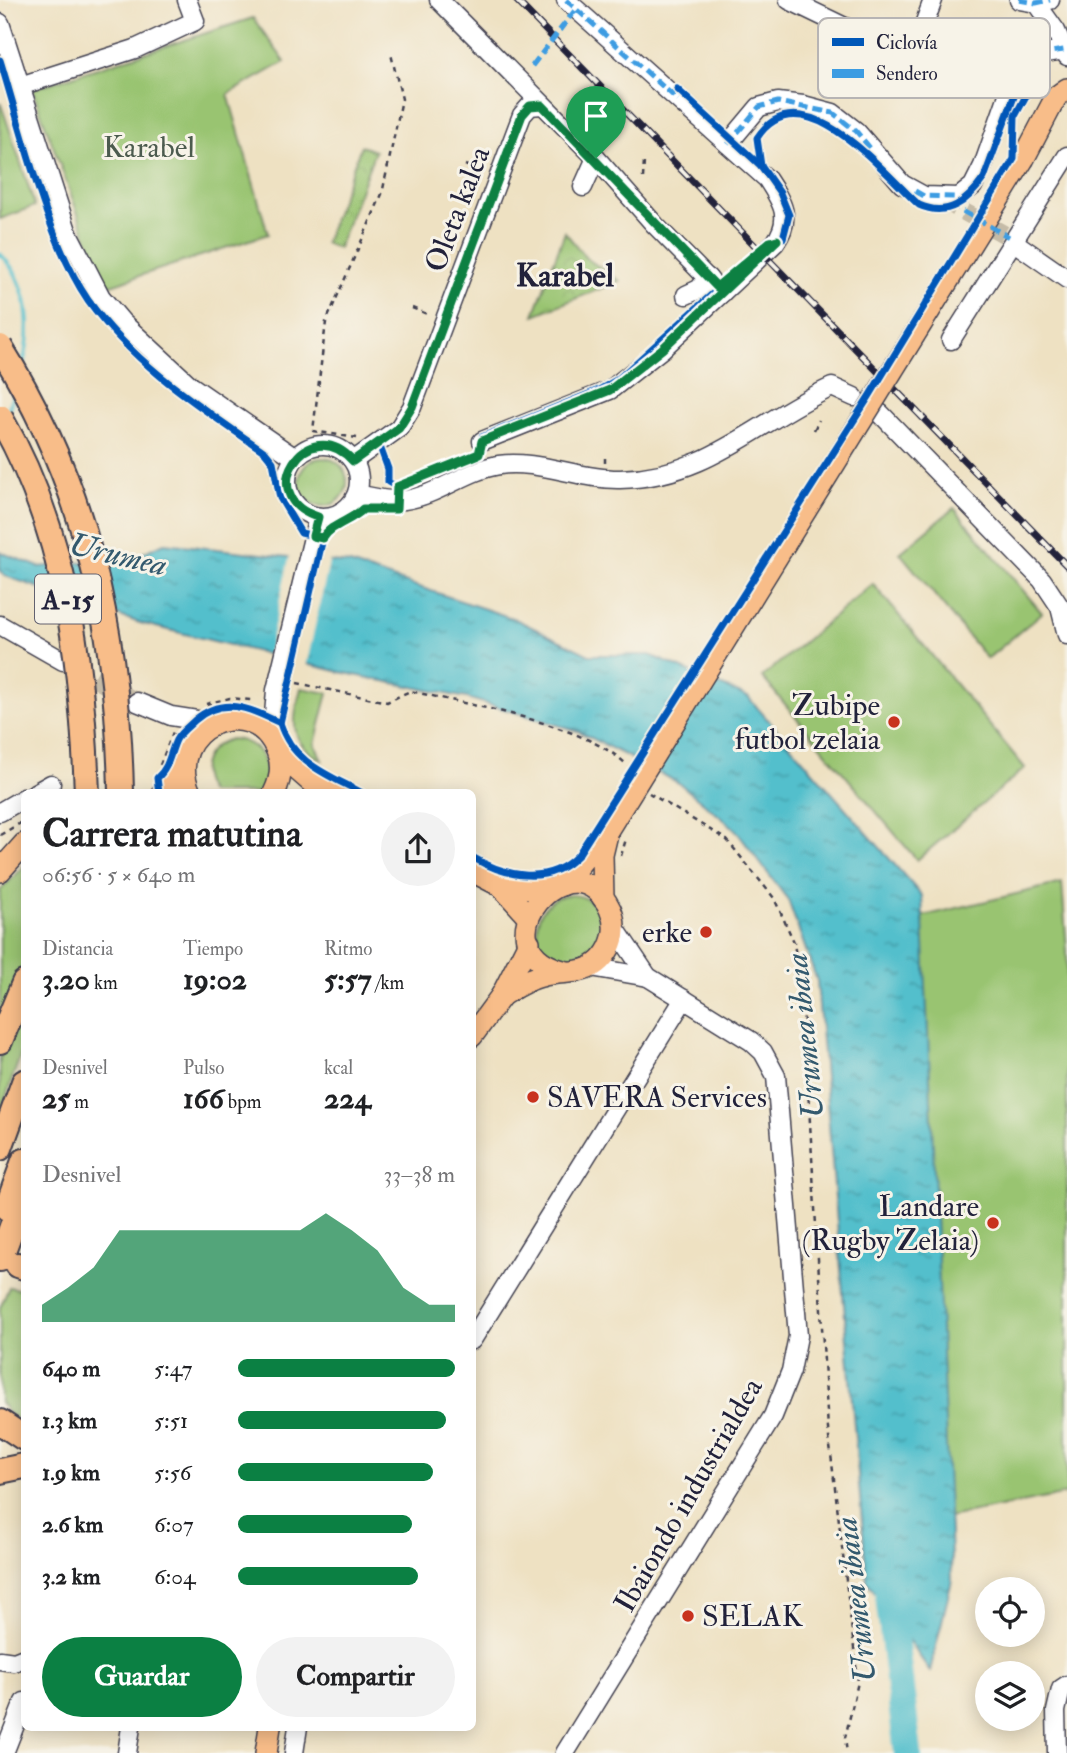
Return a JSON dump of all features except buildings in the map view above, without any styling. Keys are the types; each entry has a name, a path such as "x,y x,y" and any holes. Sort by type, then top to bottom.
{"highway":[{"name":"A-15","path":"0,347 34,408 58,462 90,550 107,616 113,661 121,789"},
{"name":"A-15","path":"0,417 38,496 62,569 84,704 88,789"},
{"path":"78,789 84,704"},
{"path":"0,1041 21,990"},
{"path":"0,1148 21,1090"},
{"path":"10,1251 21,1180"},
{"path":"10,1251 21,1206"},
{"path":"0,1422 21,1436"},
{"path":"0,1471 21,1467"}],"main road":[{"path":"476,1031 502,995 529,942 528,916 541,895 557,887 607,831 1062,93"},
{"path":"189,789 184,766 190,724 238,720 253,712 275,747 310,781 330,789"},
{"path":"275,747 280,776 275,789"},
{"path":"160,780 184,766"},
{"path":"291,789 310,781"},
{"path":"603,898 602,855 607,831"},
{"path":"0,855 21,844"},
{"path":"0,871 21,846"},
{"path":"476,873 501,886 528,916"},
{"path":"501,886 584,886 610,906 615,928 608,951 591,967 539,976 502,995"},
{"path":"529,942 543,962 567,972"},
{"path":"266,1753 269,1731"}],"street":[{"path":"20,86 135,49 195,21 187,0"},
{"path":"439,0 596,158 722,293"},
{"path":"482,441 610,390 662,349 775,243 786,220 785,208 767,179 566,0"},
{"path":"789,0 826,18"},
{"path":"926,18 933,0"},
{"path":"1034,1 1046,18"},
{"path":"0,23 67,231 84,269 101,297 122,322 191,386 295,458"},
{"path":"1050,23 1065,53"},
{"path":"1062,93 1067,74"},
{"path":"728,144 759,107 778,102 803,105 833,113 856,131 902,184 924,197 959,197 973,186 983,166 1007,98"},
{"name":"Oleta kalea","path":"353,461 399,428 412,407 522,115 530,106 542,105"},
{"path":"951,340 1067,156"},
{"path":"583,187 596,158"},
{"path":"1014,243 1067,279"},
{"path":"686,295 699,289 708,278"},
{"path":"357,494 405,500 502,464 619,479 648,476 684,468 722,453 808,398 832,387 854,397"},
{"path":"880,413 1042,580 1059,607 1067,635"},
{"path":"319,445 338,448 353,461 359,477 357,494 341,512 318,517 299,508 288,489 287,479 295,458 319,445"},
{"path":"275,747 282,691 291,675 311,542 318,517"},
{"path":"0,625 63,661"},
{"path":"253,712 282,691"},
{"path":"137,702 190,724"},
{"path":"0,812 21,801"},
{"path":"615,928 648,977"},
{"path":"591,967 648,977"},
{"name":"Ibaiondo industrialdea","path":"565,1753 773,1416 791,1371 797,1336 776,1076 762,1052 751,1041 648,977"},
{"path":"476,1334 684,999"},
{"path":"0,1660 14,1662 21,1659"},
{"path":"1057,1753 1056,1711 1061,1689 1067,1685"},
{"path":"4,1753 21,1710"},
{"path":"127,1753 130,1731"},
{"path":"294,1753 297,1731"}],"path":[{"path":"365,439 313,431 326,322 382,194 401,99 391,54"},
{"path":"643,178 644,161"},
{"path":"465,165 479,171"},
{"path":"412,308 426,314"},
{"path":"814,430 819,420"},
{"path":"605,453 605,467"},
{"path":"282,691 291,675 387,702 410,691 547,725 592,743 624,761 632,772"},
{"path":"190,724 230,698 253,712"},
{"path":"160,780 177,737 205,712 223,706 247,706 253,712"},
{"path":"0,835 21,825"},
{"path":"0,842 21,826"}],"green space":[{"name":"Karabel","path":"253,18 285,62 228,94 268,234 105,287 32,89"},
{"name":"Karabel","path":"0,101 35,206 0,219"},
{"path":"361,146 375,151 338,249 325,243"},
{"path":"565,232 586,258 620,281 534,315"},
{"path":"323,458 340,465 347,482 340,499 323,506 306,499 299,482 306,465"},
{"path":"954,508 1042,613 987,659 900,553"},
{"name":"Zubipe futbol zelaia","path":"873,584 1025,768 917,860 762,677"},
{"path":"301,688 328,693 315,744 322,760 303,746 295,729"},
{"path":"231,739 241,741 257,750 265,765 266,774 260,789 208,789 203,776 205,760 214,747"},
{"path":"21,869 21,970 0,1018 0,891"},
{"name":"Landare (Rugby Zelaia)","path":"1062,883 1067,951 1067,1494 943,1518 894,923"},
{"path":"571,895 584,898 595,905 602,916 605,929 602,942 595,953 584,960 571,963 558,960 547,953 540,942 537,929 540,916 547,905 558,898"},
{"path":"21,1012 21,1054 0,1113 0,1058"},
{"path":"9,1287 21,1289 21,1422 9,1414 0,1402 0,1308"}],"water":[{"path":"164,543 350,564 515,619 589,655 650,655 748,697 922,896 952,1580 930,1671 867,1581 817,981 788,900 734,828 679,783 578,731 467,698 340,672 140,623 5,576 0,570 0,552 39,567 134,557"}],"pier":[{"path":"290,554 330,558 306,667 267,658"}],"waterway":[{"path":"0,254 18,279 26,308 28,323 22,368"},
{"path":"7,414 15,389"},
{"name":"Urumea ibaia","path":"887,1579 908,1753"}],"tunnel":[{"path":"941,199 1009,237"},
{"path":"70,665 137,702"}],"railway":[{"path":"516,0 1067,566"}],"marked path":[{"path":"566,0 678,100"},
{"path":"1019,0 1036,3 1050,0"},
{"path":"532,66 576,9"},
{"path":"1050,52 1064,50"},
{"path":"728,144 759,107 778,102 833,113 856,131 870,148"},
{"path":"915,191 924,196 955,197"},
{"path":"950,204 1009,237"},
{"path":"708,278 722,293"}],"cycle path":[{"path":"0,60 48,216 73,275 88,300 126,345 170,384 265,452 273,462 280,498 301,533 323,538"},
{"path":"379,444 388,469 388,482 397,487 479,454 482,437 599,390 618,379 770,242 783,238 789,215 780,193 761,166 677,89"},
{"path":"761,166 757,138 775,120 796,115 819,121 842,134 919,205 929,209 948,208 964,200 984,178 1014,98"},
{"path":"476,859 513,873 541,875 567,865 578,855 870,395 1014,159 1015,116 1025,98"},
{"path":"355,789 303,758 293,748 280,723 323,538 331,529 363,509 396,509 397,487"},
{"path":"158,789 157,778 167,765 176,740 206,712 227,706 237,707 280,723"}],"place":[{"name":"Zubipe futbol zelaia","path":"894,722"},
{"name":"erke","path":"706,932"},
{"name":"SAVERA Services","path":"533,1097"},
{"name":"Landare (Rugby Zelaia)","path":"993,1223"},
{"name":"SELAK","path":"688,1616"}],"district":[{"name":"Karabel","path":"565,275"}],"route":[{"path":"542,105 596,158 655,225 717,287 770,242 777,240 662,349 610,390 482,441 479,454 397,487 396,509 363,509 348,522 331,528 323,538 313,536 318,517 308,514 292,500 287,479 289,468 302,452 319,445 338,448 353,461 399,428 412,407 522,115 530,106 542,105"}],"water label":[{"name":"Urumea","path":"118,554"}]}
